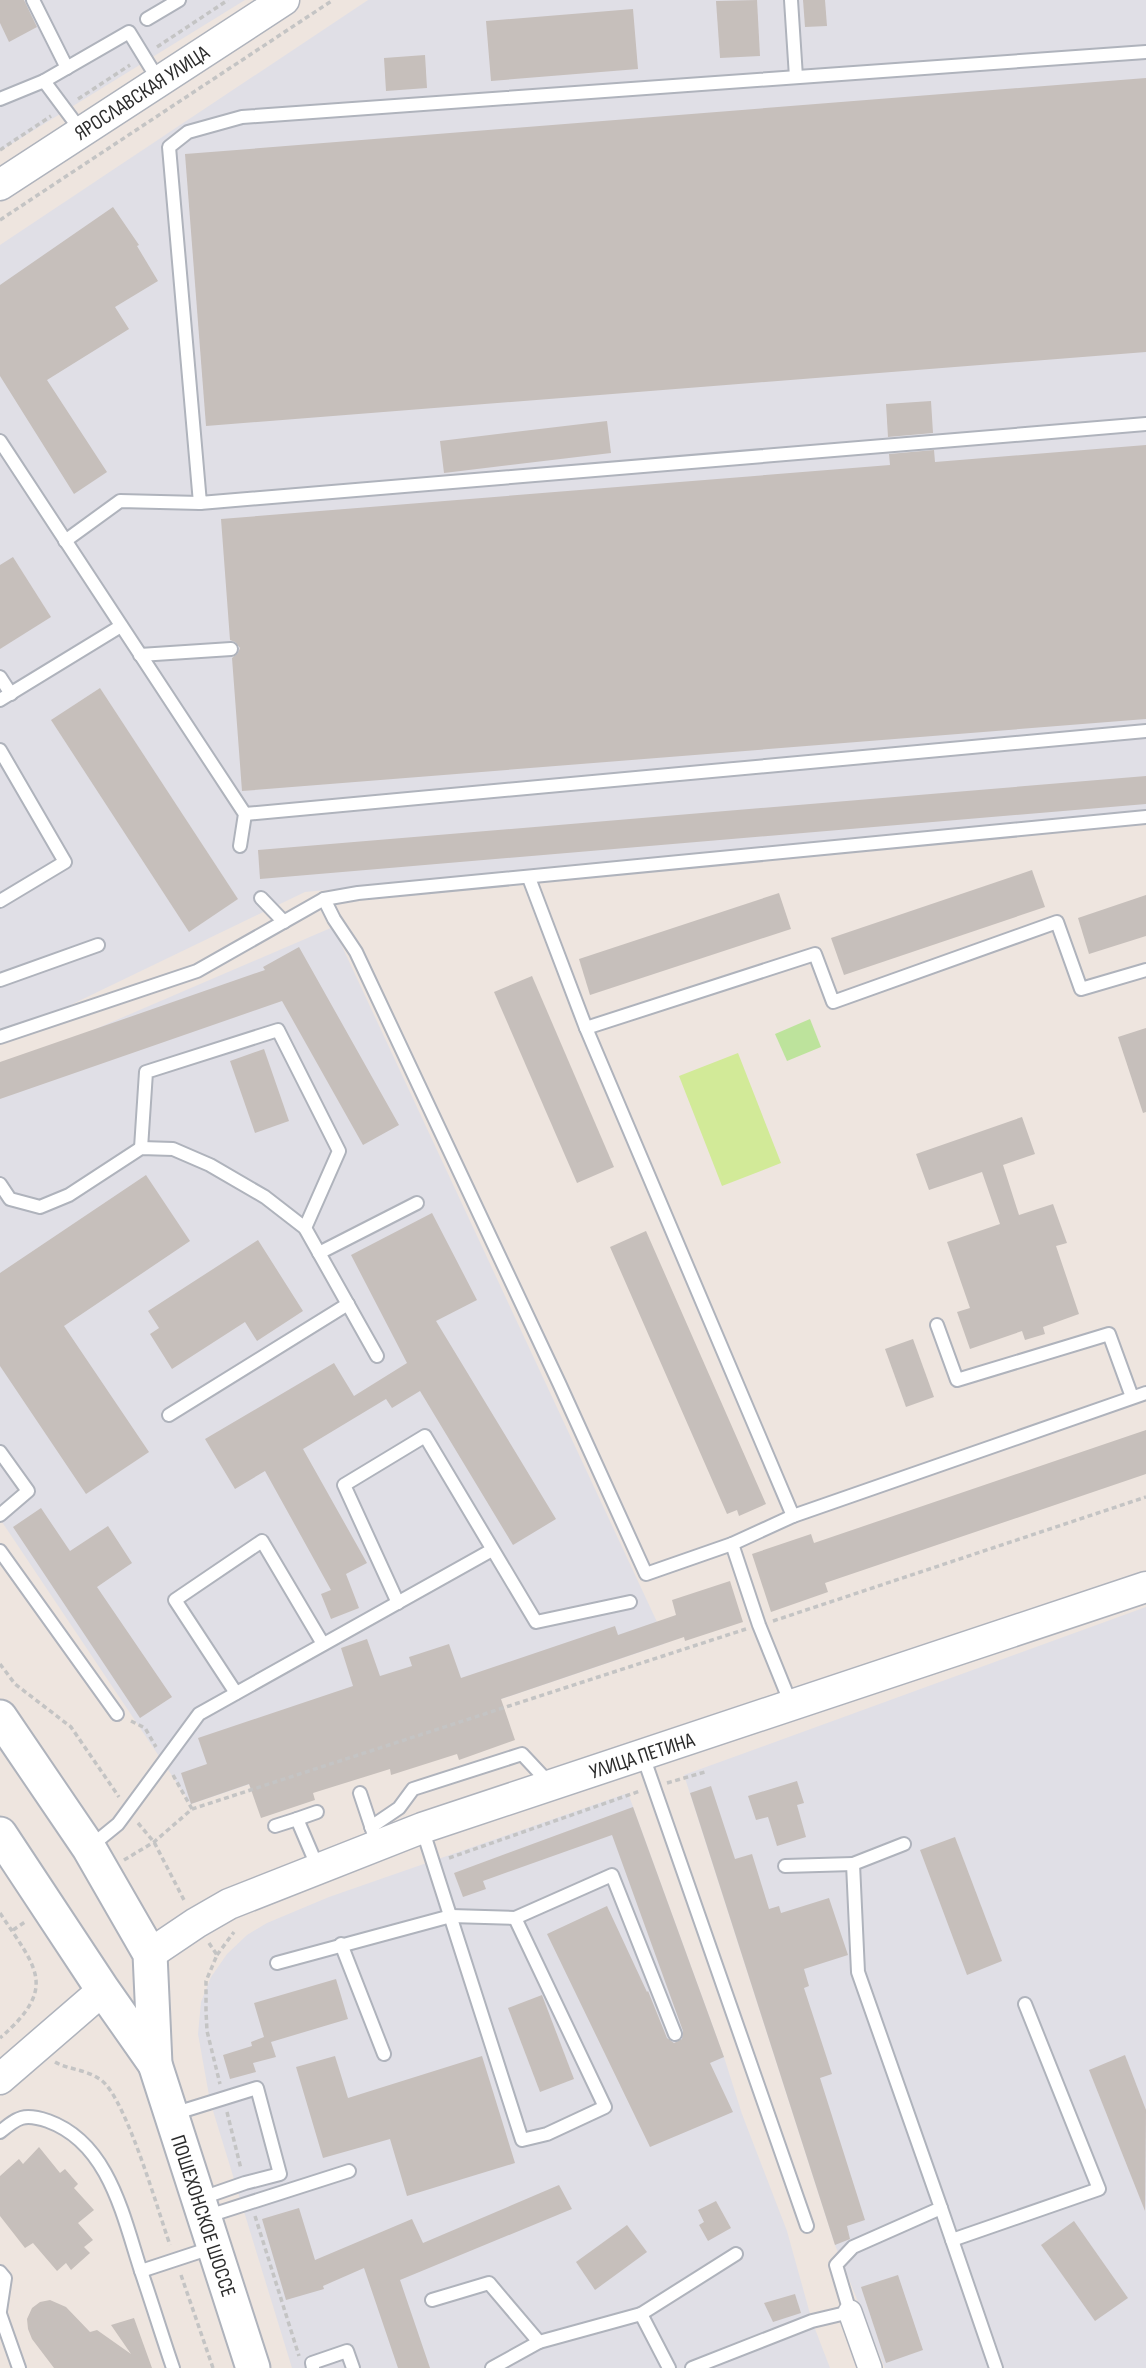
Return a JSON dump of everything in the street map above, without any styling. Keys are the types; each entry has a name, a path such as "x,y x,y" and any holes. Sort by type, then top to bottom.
{"main road":[{"name":"ПОШЕХОНСКОЕ ШОССЕ","path":"0,1717 96,1860 150,1954 155,2064 253,2368"},
{"name":"ПОШЕХОНСКОЕ ШОССЕ","path":"0,1834 155,2064"},
{"path":"103,1990 150,1954"}],"street":[{"name":"ЯРОСЛАВСКАЯ УЛИЦА","path":"0,186 267,8"},
{"name":"УЛИЦА ПЕТИНА","path":"150,1954 229,1904 318,1868 374,1836 422,1828 1146,1587"},
{"path":"0,2078 103,1990"},
{"path":"850,2312 870,2368"}],"lane":[{"path":"33,0 67,68"},
{"path":"147,19 179,0"},
{"path":"791,0 796,78"},
{"path":"0,99 44,81 129,32 160,81"},
{"path":"200,503 169,147 188,132 242,117 1146,52"},
{"path":"44,81 82,132"},
{"path":"65,541 120,501 200,503 1146,424"},
{"path":"0,441 245,814 240,846"},
{"path":"0,677 6,697 121,626"},
{"path":"140,655 231,649"},
{"path":"245,814 1146,731"},
{"path":"0,750 65,862 0,901"},
{"path":"0,1037 197,971 324,899 358,893 1146,817"},
{"path":"529,878 586,1028 793,1516"},
{"path":"261,898 284,922"},
{"path":"324,899 356,952 554,1371 646,1574 732,1544 793,1516 1146,1393"},
{"path":"586,1028 814,954 833,1002 1057,922 1081,989 1146,970"},
{"path":"0,980 98,945"},
{"path":"141,1148 146,1072 278,1030 339,1151 305,1228"},
{"path":"0,1184 10,1199 40,1207 69,1195 141,1148 173,1149 210,1165 265,1197 305,1228 377,1356"},
{"path":"319,1254 417,1203"},
{"path":"169,1415 348,1304"},
{"path":"937,1325 957,1380 1109,1334 1132,1397"},
{"path":"398,1603 344,1485 425,1436 536,1622 630,1602"},
{"path":"0,1452 28,1492 0,1515"},
{"path":"236,1693 174,1601 262,1541 323,1644"},
{"path":"732,1544 759,1625 791,1705"},
{"path":"96,1860 118,1824 199,1714 492,1550"},
{"path":"0,1551 117,1714"},
{"path":"374,1836 413,1789 522,1754 552,1786"},
{"path":"643,1756 807,2226"},
{"path":"360,1793 374,1836"},
{"path":"275,1826 317,1812"},
{"path":"297,1819 318,1868"},
{"path":"422,1828 522,2140 547,2134 606,2106 515,1918"},
{"path":"785,1866 853,1864 904,1844"},
{"path":"853,1864 858,1972 996,2368"},
{"path":"277,1962 451,1916 515,1918 612,1875 675,2034"},
{"path":"341,1944 384,2054"},
{"path":"952,2240 1099,2189 1025,2004"},
{"path":"141,2271 175,2260 206,2221 245,2183 280,2174 257,2088 170,2115"},
{"path":"0,2132 16,2118 37,2117 56,2124 75,2136 92,2153 117,2196 173,2368"},
{"path":"206,2221 251,2203 349,2171"},
{"path":"692,2368 812,2321 850,2312 836,2265 853,2247 941,2208"},
{"path":"492,2368 539,2342 641,2314 736,2254"},
{"path":"0,2272 5,2278 0,2312 19,2368"},
{"path":"432,2301 489,2283 539,2342"},
{"path":"641,2314 669,2368"},
{"path":"313,2368 312,2363 347,2351 353,2368"}],"path":[{"path":"0,150 228,0"},
{"path":"0,220 333,0"},
{"path":"96,1860 154,1842 192,1809 1146,1497"},
{"path":"0,1664 15,1684 71,1727 128,1810 154,1842 196,1923 216,1955"},
{"path":"433,1864 653,1787 705,1772"},
{"path":"13,1930 48,1907"},
{"path":"0,1913 13,1930 35,1972 36,1989 27,2012 0,2038"},
{"path":"237,1929 216,1955 206,1981 206,2021 245,2183"},
{"path":"40,2043 57,2064 92,2074 110,2088 122,2109 213,2368"},
{"path":"251,2203 303,2368"}],"shaded area":[{"path":"0,0 245,0 0,151"},
{"path":"368,0 1146,0 1146,816 305,892 0,1039 0,245"},
{"path":"333,927 657,1622 664,1644 191,1804 0,1519 0,1070"},
{"path":"1146,1607 1146,2368 885,2368 835,2245 684,1775"},
{"path":"628,1793 724,2057 742,2114 787,2231 812,2321 830,2368 292,2368 210,2101 198,2034 201,2002 211,1977 227,1954 247,1935 267,1923 329,1897"}],"green space":[{"path":"810,1019 821,1047 787,1061 775,1034"},
{"path":"738,1053 781,1163 722,1186 679,1076"}],"building":[{"path":"0,0 24,0 37,27 9,42 0,23"},
{"path":"757,0 760,56 720,58 716,1"},
{"path":"803,0 825,0 827,26 805,27"},
{"path":"633,9 638,69 491,81 486,21"},
{"path":"425,55 427,88 386,91 384,58"},
{"path":"1146,78 1146,352 206,426 185,154"},
{"path":"113,207 139,245 137,246 158,281 115,307 129,329 47,380 107,472 74,494 0,376 0,285"},
{"path":"931,401 933,433 888,437 886,404"},
{"path":"607,421 611,453 444,473 440,441"},
{"path":"1146,445 1146,719 242,791 232,658 240,648 230,640 221,519 890,465 889,454 934,450 935,462"},
{"path":"13,557 51,617 0,649 0,565"},
{"path":"100,688 238,899 189,932 51,720"},
{"path":"1146,776 1146,804 260,879 258,850"},
{"path":"1032,870 1045,907 844,975 831,938"},
{"path":"779,893 791,929 590,995 579,959"},
{"path":"1146,895 1146,936 1089,954 1078,918"},
{"path":"299,947 399,1125 363,1145 282,1001 0,1099 0,1062 265,970 263,967"},
{"path":"532,976 614,1167 577,1183 494,992"},
{"path":"1146,1028 1146,1112 1143,1113 1118,1037"},
{"path":"264,1049 289,1121 255,1133 230,1061"},
{"path":"1022,1117 1035,1154 1003,1165 1019,1215 1053,1204 1067,1243 1056,1246 1079,1314 1043,1327 1045,1334 1025,1340 1022,1331 970,1349 957,1312 970,1308 947,1242 1000,1224 982,1172 929,1190 916,1154"},
{"path":"146,1175 190,1241 64,1326 149,1452 86,1494 0,1366 0,1273"},
{"path":"432,1213 477,1300 436,1321 556,1519 513,1545 420,1391 392,1408 386,1399 303,1449 367,1563 346,1574 359,1608 331,1619 321,1594 331,1590 265,1471 235,1489 205,1439 334,1363 354,1396 407,1363 351,1255"},
{"path":"646,1231 766,1504 739,1516 737,1510 727,1514 610,1247"},
{"path":"258,1240 303,1311 257,1341 245,1322 172,1369 150,1334 159,1328 148,1311"},
{"path":"913,1339 934,1397 906,1407 885,1349"},
{"path":"1146,1430 1146,1474 825,1583 828,1592 771,1612 752,1554 811,1534 814,1543"},
{"path":"41,1508 70,1551 108,1526 132,1563 97,1587 172,1697 140,1718 13,1527"},
{"path":"730,1581 743,1622 685,1641 684,1637 501,1699 515,1740 459,1760 457,1754 391,1775 390,1769 313,1793 315,1800 261,1818 249,1784 191,1804 181,1773 207,1764 198,1738 353,1686 341,1648 367,1639 380,1676 412,1666 409,1657 449,1644 461,1678 615,1626 618,1635 676,1615 672,1600"},
{"path":"797,1781 804,1803 797,1805 806,1837 777,1846 768,1817 756,1820 748,1796"},
{"path":"711,1786 735,1859 752,1854 769,1909 779,1906 781,1913 829,1898 848,1955 804,1969 809,1986 804,1988 832,2074 820,2078 865,2220 847,2226 850,2239 835,2245 690,1793"},
{"path":"633,1807 724,2057 710,2063 733,2112 650,2147 547,1934 607,1906 648,1991 667,2038 674,2043 682,2039 683,2031 612,1835 483,1881 486,1889 463,1897 454,1873"},
{"path":"955,1837 1002,1961 967,1975 920,1850"},
{"path":"336,1979 348,2019 271,2042 276,2057 253,2063 256,2072 230,2079 223,2055 252,2046 251,2042 264,2037 254,2003"},
{"path":"542,1995 574,2079 540,2092 508,2008"},
{"path":"1125,2055 1146,2110 1145,2211 1089,2070"},
{"path":"335,2056 348,2098 482,2056 515,2163 407,2196 390,2139 323,2158 296,2067"},
{"path":"39,2147 60,2173 65,2169 78,2184 74,2188 94,2210 78,2223 93,2240 84,2247 90,2253 71,2270 66,2263 57,2271 33,2243 25,2248 0,2216 0,2176 19,2159 23,2164"},
{"path":"559,2185 572,2209 400,2280 430,2368 398,2368 364,2268 323,2286 324,2289 286,2300 262,2219 299,2208 315,2260 412,2219 423,2243"},
{"path":"716,2201 731,2228 708,2241 699,2225 704,2222 698,2210"},
{"path":"1074,2221 1128,2298 1095,2321 1041,2245"},
{"path":"627,2225 647,2252 595,2290 576,2262"},
{"path":"898,2275 923,2350 886,2363 861,2287"},
{"path":"795,2294 801,2313 773,2322 764,2303"},
{"path":"50,2300 66,2307 90,2332 97,2330 131,2354 111,2325 134,2318 152,2368 54,2368 32,2339 27,2319 32,2308 40,2302"}]}
